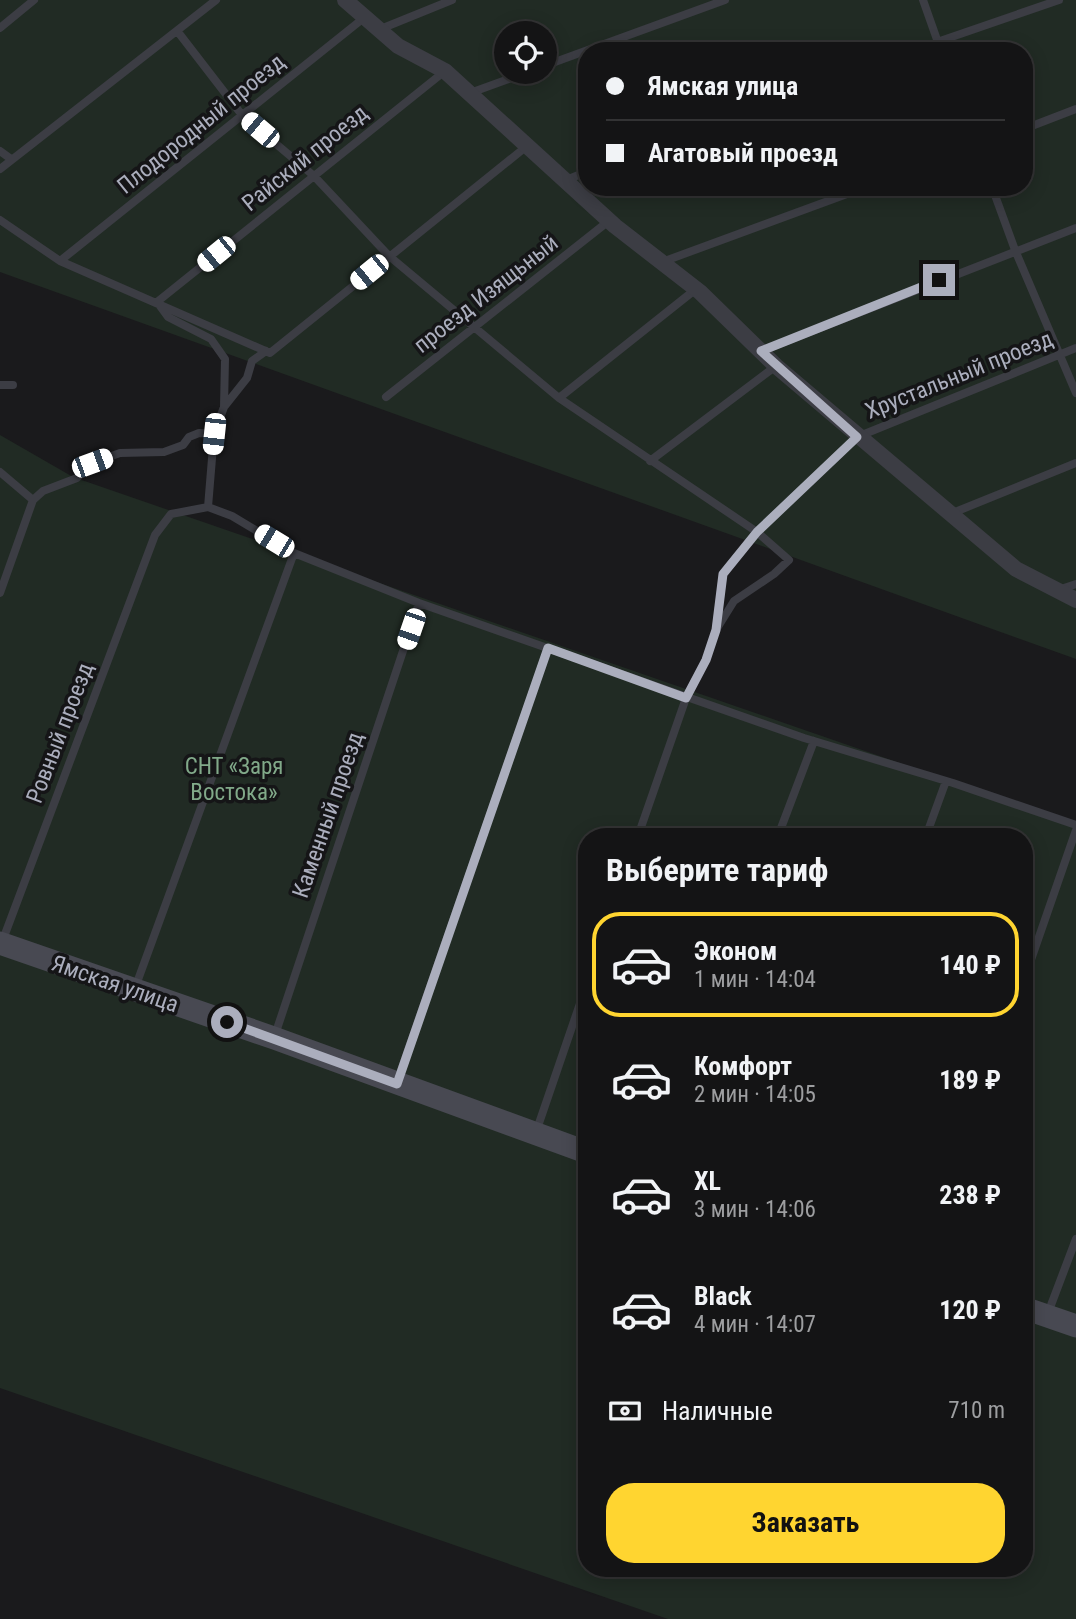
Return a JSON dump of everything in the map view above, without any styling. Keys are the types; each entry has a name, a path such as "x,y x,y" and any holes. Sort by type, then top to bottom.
{"street":[{"path":"345,0 398,46 444,71 578,191"},
{"path":"584,196 661,263 696,289 776,366 857,437 1016,569 1076,600"},
{"name":"Ямская улица","path":"1,943 274,1038 578,1149"},
{"path":"1033,1311 1076,1326"}],"lane":[{"path":"0,28 34,0"},
{"path":"0,169 216,0"},
{"path":"379,30 453,0"},
{"path":"610,42 725,0"},
{"path":"923,0 938,42 1059,0"},
{"name":"Плодородный проезд","path":"60,261 365,17"},
{"path":"178,32 242,115 314,176 388,256 558,398 757,532 789,560 774,574 734,601 716,630"},
{"path":"557,61 578,54"},
{"name":"Райский проезд","path":"157,302 444,71"},
{"path":"470,93 495,84"},
{"path":"1033,126 1076,110"},
{"path":"527,146 268,352 253,361 247,378 224,407 214,434 208,507 232,516 294,553 419,603 686,698 946,781 1076,827 1033,954"},
{"path":"0,151 11,159"},
{"path":"566,180 578,175"},
{"path":"661,263 842,196"},
{"path":"995,196 1015,250 1076,393"},
{"path":"0,220 60,261 268,352"},
{"name":"проезд Изящьный","path":"386,397 610,220"},
{"path":"761,351 1076,228"},
{"path":"558,398 696,289"},
{"path":"157,302 168,317 211,339 225,359 224,407"},
{"name":"Хрустальный проезд","path":"857,437 1076,348"},
{"path":"650,461 776,366"},
{"path":"0,385 13,385"},
{"path":"0,593 33,500 43,491 77,478 92,463 120,453 163,452 183,445 199,433 214,434"},
{"path":"641,828 686,698 706,660 716,630 723,574 757,532 857,437"},
{"path":"950,514 1076,463"},
{"path":"0,472 33,500"},
{"name":"Ровный проезд","path":"1,943 155,535 171,514 208,507"},
{"path":"134,991 294,553"},
{"path":"1056,591 1076,584"},
{"name":"Каменный проезд","path":"274,1038 419,603"},
{"path":"397,1084 548,648"},
{"path":"781,828 814,741"},
{"path":"929,828 946,781"},
{"path":"535,1135 578,1009"},
{"path":"1046,1316 1076,1239"}],"green space":[{"path":"0,0 1076,0 1076,659 0,272"},
{"name":"СНТ «Заря Востока»","path":"0,435 73,477 1076,824 1076,1326 1033,1311 1033,828 578,828 578,1149 0,943"},
{"path":"0,950 578,1157 578,1577 1033,1577 1033,1320 1076,1336 1076,1619 668,1619 0,1388"}],"route":[{"path":"227,1022 397,1084 548,648 686,698 706,660 716,630 723,574 757,532 857,437 761,351 939,280"}]}
